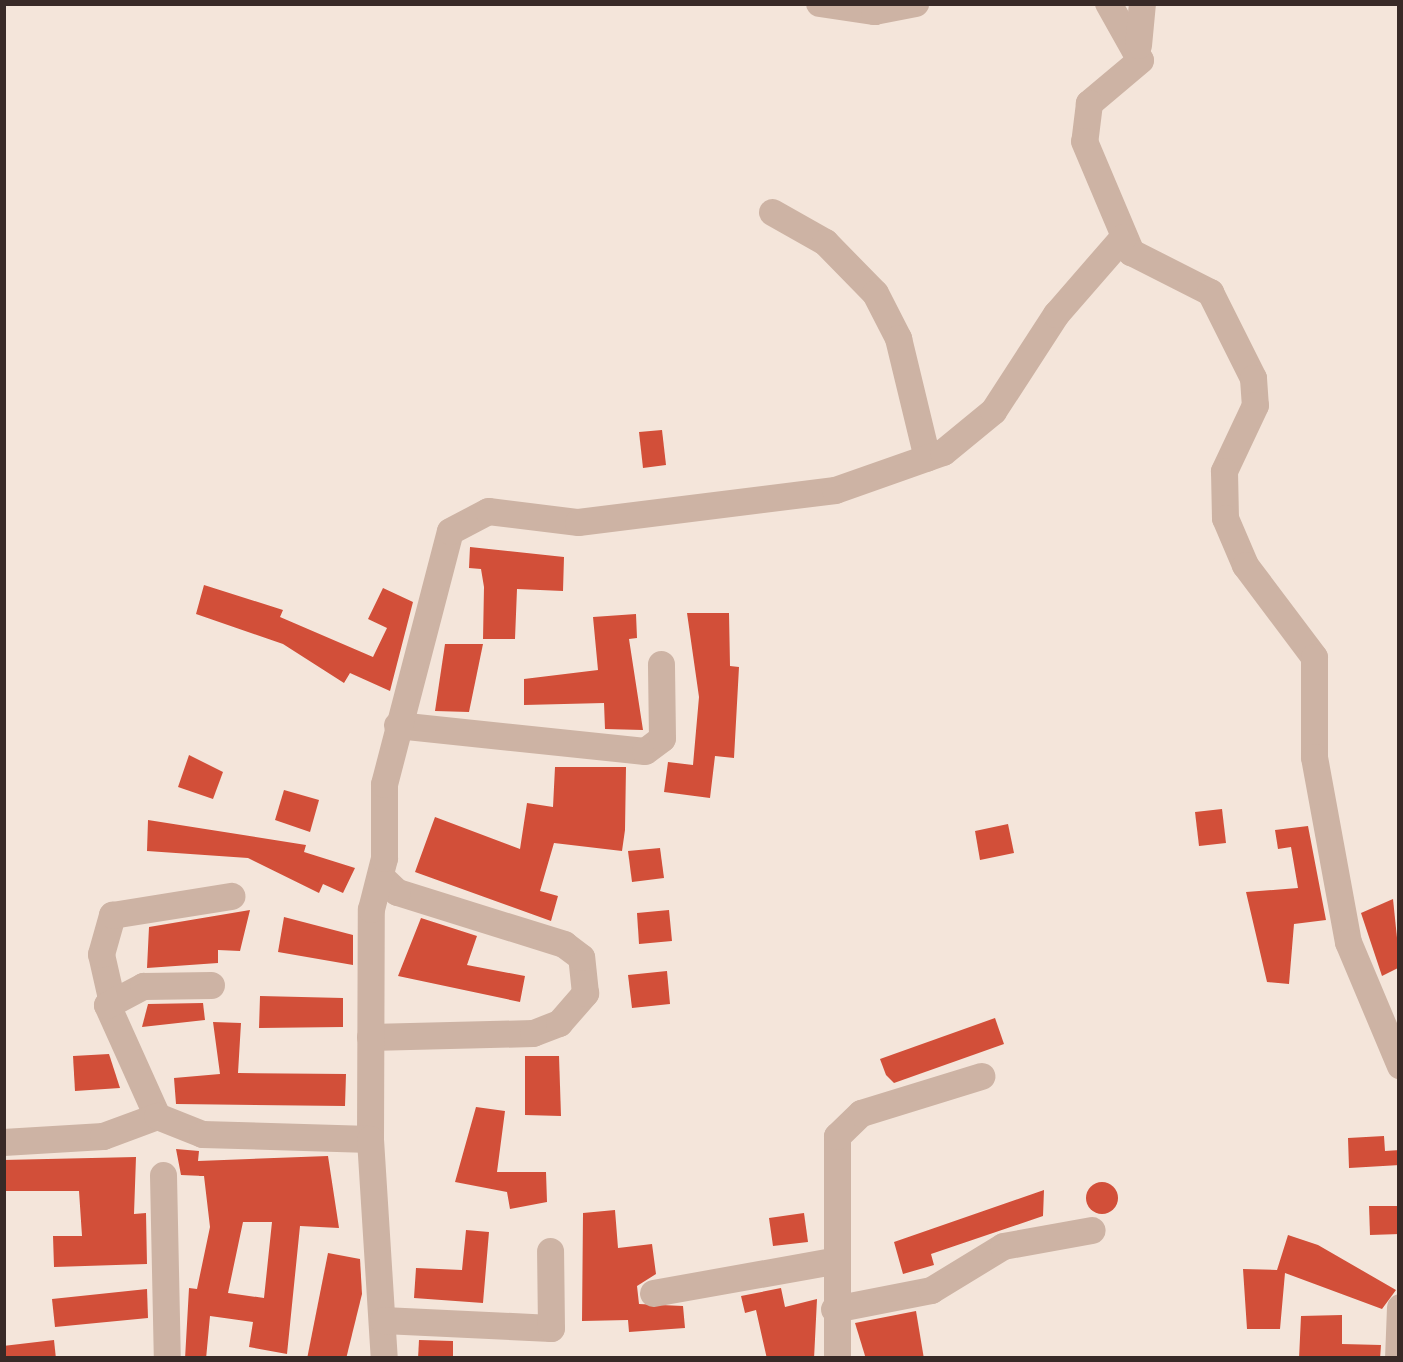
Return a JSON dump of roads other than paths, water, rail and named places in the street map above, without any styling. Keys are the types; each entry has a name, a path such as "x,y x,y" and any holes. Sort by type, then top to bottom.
{"street":[{"path":"818,3 874,11 915,3"},
{"path":"1108,3 1138,45"},
{"path":"1142,3 1136,67 1089,103 1081,127 1123,237 1139,261 1210,292 1253,378 1255,405 1228,456 1222,502 1245,565 1287,615 1317,672 1322,803 1348,942 1400,1066"},
{"path":"772,212 825,242 875,293 898,338 927,458"},
{"path":"385,1359 370,1139 370,909 381,877 398,724 419,667 438,553 459,522 488,511 578,522 835,490 927,458 984,422 1056,314 1123,237"},
{"path":"398,724 645,751 662,738 661,664"},
{"path":"370,1036 533,1033 559,1023 585,993 580,957 564,944 397,892 381,877"},
{"path":"157,1116 107,1012 111,998 101,954 112,915 230,896"},
{"path":"111,998 142,986 212,986"},
{"path":"837,1359 832,1261 844,1124 980,1076"},
{"path":"3,1142 103,1136 157,1116 202,1134 370,1139"},
{"path":"163,1175 167,1359"},
{"path":"834,1309 931,1291 1003,1246 1092,1229"},
{"path":"383,1320 551,1328 550,1251"},
{"path":"653,1293 832,1261"},
{"path":"1398,1359 1400,1307"}]}
